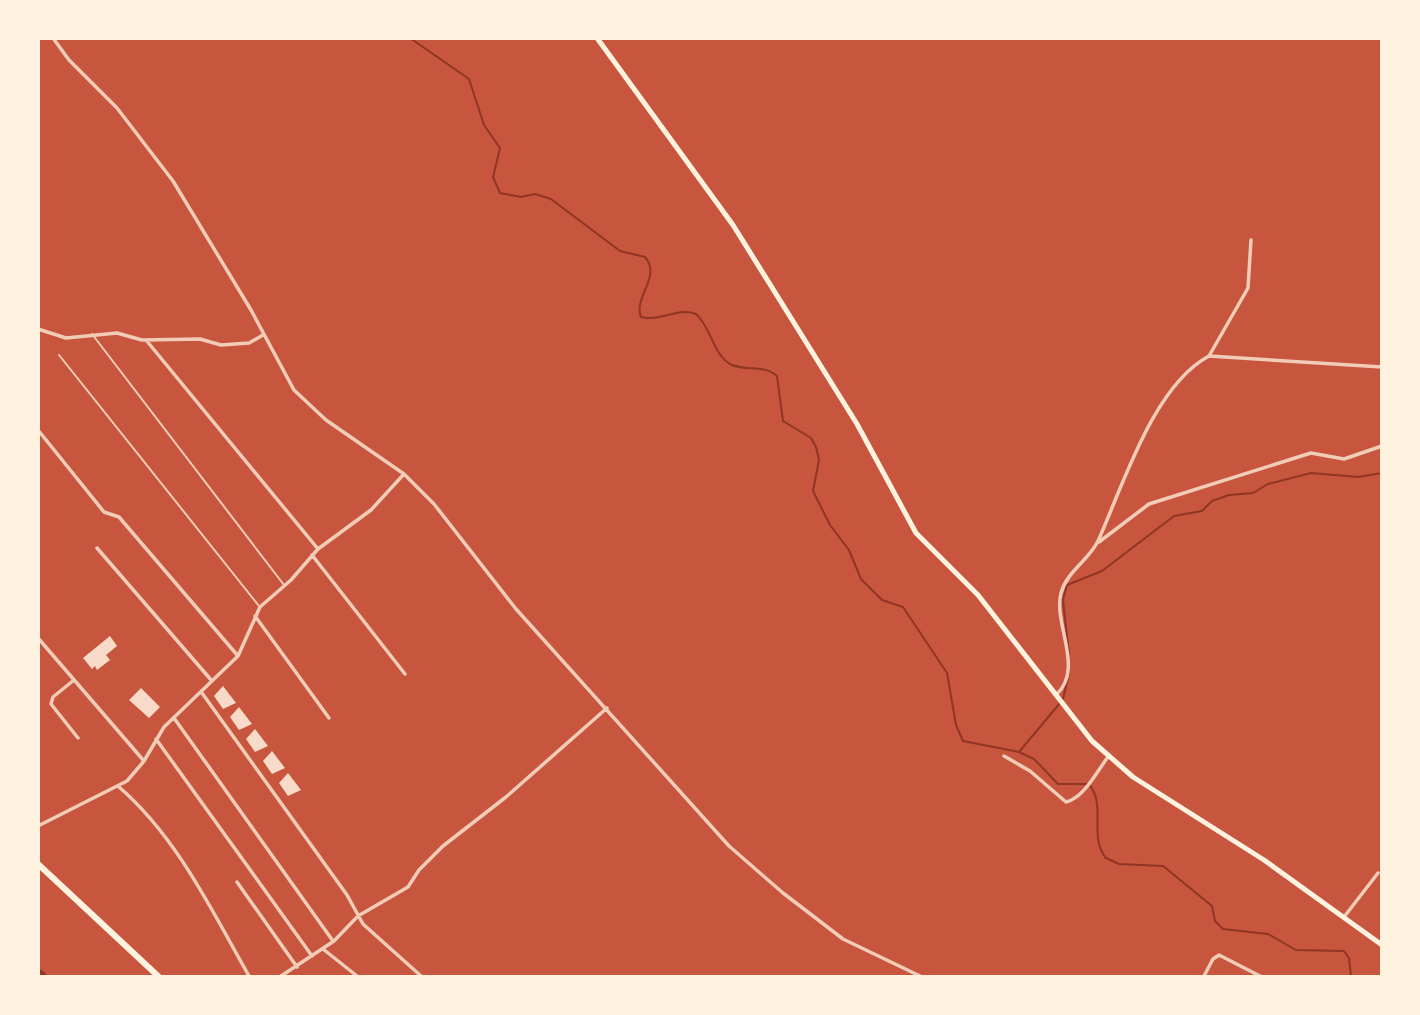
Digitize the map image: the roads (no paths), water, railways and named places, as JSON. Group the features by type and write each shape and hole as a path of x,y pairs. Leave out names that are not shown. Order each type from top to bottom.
{"main road":[{"path":"597,38 733,225 880,465 916,533 978,595 1108,757 1254,853 1381,946"},
{"path":"38,864 158,976"}],"street":[{"path":"52,38 69,60 117,108 173,181 294,390 326,420 404,474 434,504 516,609 608,708 729,846 783,893 843,939 920,976"},
{"path":"1097,543 1152,423 1177,384 1209,356 1248,288 1251,240"},
{"path":"38,329 66,338 122,333 146,340 200,339 232,345 249,343 263,335"},
{"path":"146,340 285,513 318,549"},
{"path":"1209,356 1381,367"},
{"path":"38,430 104,512 119,517 238,656"},
{"path":"1057,696 1066,683 1067,667 1060,594 1072,573 1097,543 1149,505 1311,453 1344,459 1381,446"},
{"path":"38,826 119,787 144,761 156,739 174,718 238,656 260,607 284,586 318,549 371,510 404,474"},
{"path":"97,548 212,681"},
{"path":"312,555 405,674"},
{"path":"256,616 329,718"},
{"path":"39,639 144,761"},
{"path":"74,680 53,697 51,704 78,738"},
{"path":"202,692 347,895 358,916 421,976"},
{"path":"281,976 334,941 358,916 408,887 419,870 443,846 506,797 608,708"},
{"path":"174,718 334,941"},
{"path":"156,739 312,956"},
{"path":"1003,757 1030,771 1063,801 1072,801 1108,757"},
{"path":"119,787 157,825 222,926 249,976"},
{"path":"1344,917 1378,873"},
{"path":"237,882 297,967"},
{"path":"323,949 357,976"},
{"path":"1203,976 1213,959 1220,955 1259,976"},
{"path":"290,972 293,976"}],"lane":[{"path":"92,334 284,586"},
{"path":"59,355 260,607"}],"waterway":[{"path":"410,38 469,79 484,125 500,148 493,177 500,193 521,197 535,194 551,199 620,251 645,257 650,272 641,302 641,317 655,318 682,312 696,314 724,360 742,368 766,370 777,376 783,421 811,438 816,447 819,460 813,491 830,525 849,550 861,579 882,600 903,607 947,673 956,725 963,741 1019,752 1034,759 1058,784 1089,784 1097,802 1098,840 1106,858 1119,864 1163,866 1212,906 1215,921 1223,929 1268,934 1296,950 1344,951 1349,958 1351,976"},
{"path":"1069,654 1063,600 1067,585 1102,571 1174,516 1202,511 1212,501 1229,495 1253,493 1268,484 1311,473 1358,477 1382,473"},
{"path":"1063,699 1069,674"},
{"path":"1019,752 1060,703"}]}
